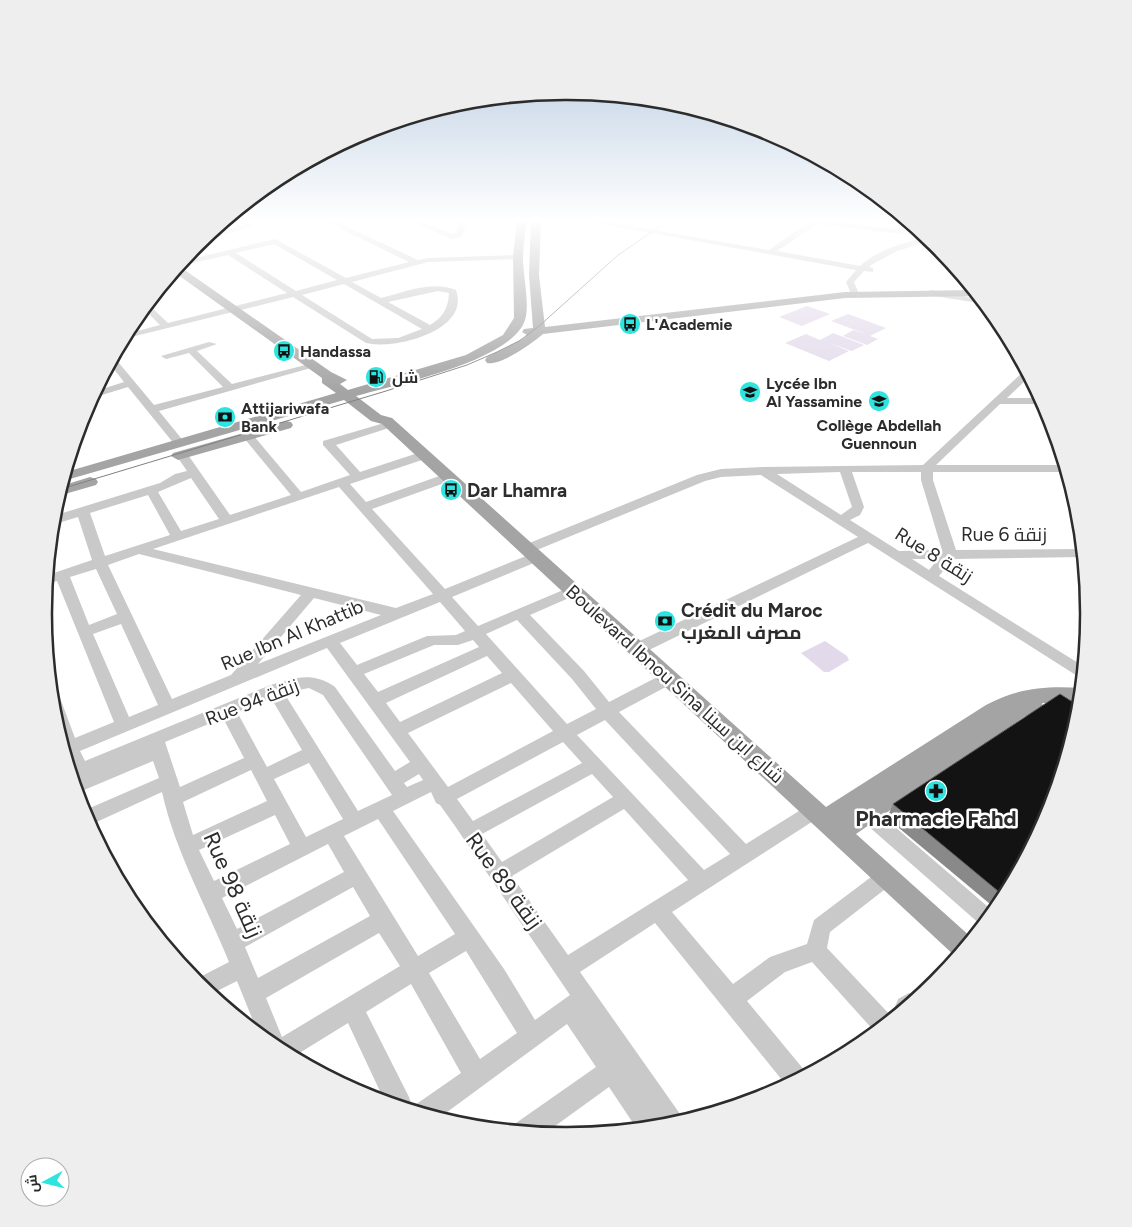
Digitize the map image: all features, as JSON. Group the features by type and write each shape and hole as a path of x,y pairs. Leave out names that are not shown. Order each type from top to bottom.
{"main road":[{"name":"Boulevard Ibnou Sina شارع ابن سينا","path":"190,278 326,377 334,376 376,418 389,422 959,943"},
{"path":"516,328 517,278"},
{"path":"68,489 326,400 357,397 464,372 505,354 535,337 538,328 534,278"},
{"path":"72,475 180,449 248,436 467,358 494,346 516,328 538,328 858,291 962,287"},
{"path":"858,291 967,293"},
{"path":"326,377 326,400"},
{"path":"825,821 993,710 1014,699 1028,696 1072,704"},
{"path":"825,821 866,813 1017,711 1035,706 1072,704"}],"street":[{"path":"269,278 374,344 390,344 429,329 442,321 449,310 453,292 449,289 426,290 380,301"},
{"path":"341,278 429,329"},
{"path":"135,334 351,278"},
{"path":"858,291 861,278"},
{"path":"931,293 972,300"},
{"path":"413,320 449,310"},
{"path":"151,311 166,326"},
{"path":"166,356 212,344"},
{"path":"191,350 230,388"},
{"path":"116,365 153,409 227,521"},
{"path":"153,409 313,366"},
{"path":"931,577 950,553 927,480 927,467 1022,377"},
{"path":"102,392 131,383"},
{"path":"997,401 1033,401"},
{"path":"358,477 327,444 389,422"},
{"path":"248,436 299,497"},
{"path":"941,453 960,467"},
{"path":"124,726 84,632 55,577 424,455"},
{"path":"840,520 855,512 858,507 845,468"},
{"name":"Rue Ibn Al Khattib","path":"70,748 396,613 442,596 531,553 701,478 721,473 845,468 1058,469"},
{"name":"Rue 8 زنقة","path":"763,471 1076,669"},
{"path":"61,517 151,490 194,473"},
{"path":"363,508 449,477"},
{"path":"342,483 512,675 703,882"},
{"path":"151,490 178,537"},
{"path":"82,510 100,563 168,708"},
{"path":"637,649 868,538"},
{"path":"138,550 396,613"},
{"name":"Rue 6 زنقة","path":"897,555 1076,553"},
{"path":"354,672 432,640 454,641 573,591"},
{"path":"236,680 310,593"},
{"path":"520,614 578,674 607,710 745,856"},
{"path":"84,632 124,617"},
{"name":"Rue 89 زنقة","path":"330,641 397,731 420,766 500,872 565,969 577,1004 661,1118"},
{"path":"374,701 489,649"},
{"path":"397,731 512,675"},
{"path":"209,894 404,798 438,790 565,733 668,678"},
{"name":"Rue 94 زنقة","path":"80,779 158,745 227,710 274,690 303,681 321,684 330,691 404,798"},
{"path":"274,690 355,822"},
{"path":"227,710 302,847"},
{"name":"Rue 98 زنقة","path":"158,745 188,846 232,943 269,1032"},
{"path":"94,815 170,790 258,769 313,753"},
{"path":"469,832 594,764"},
{"path":"392,781 420,766"},
{"path":"500,872 626,799"},
{"path":"188,846 278,804"},
{"path":"381,809 469,937 532,1037"},
{"path":"866,813 981,915"},
{"path":"565,969 745,856 825,821"},
{"path":"332,833 382,920 415,970 476,1076"},
{"path":"232,943 357,876"},
{"path":"816,951 821,927 886,877"},
{"path":"658,911 793,1074"},
{"path":"253,993 382,920"},
{"path":"284,1042 352,1007 469,937"},
{"path":"731,999 778,964 816,951"},
{"path":"816,951 880,1020"},
{"path":"210,984 241,968"},
{"path":"431,1109 577,1004"},
{"path":"352,1007 396,1098"},
{"path":"533,1126 620,1065"}],"shaded area":[{"path":"807,306 830,314 802,326 779,317"},
{"path":"848,314 886,328 870,336 878,339 867,345 843,336 853,330 866,334 831,321"},
{"path":"833,333 864,345 852,351 829,343 849,351 829,361 785,343 806,334 820,340"},
{"path":"825,641 847,656 849,660 829,672 824,672 801,653"}],"building":[{"path":"1060,694 1072,702 1062,746 1040,810 1027,841 998,891 893,804"}],"tram line":[{"path":"69,487 467,365 519,341 538,327 592,278"}],"place":[{"name":"L'Academie","path":"630,324"},
{"name":"Handassa","path":"284,351"},
{"name":"شل","path":"376,377"},
{"name":"Lycée Ibn Al Yassamine","path":"750,392"},
{"name":"Collège Abdellah Guennoun","path":"879,401"},
{"name":"Attijariwafa Bank","path":"225,417"},
{"name":"Dar Lhamra","path":"451,490"},
{"name":"Crédit du Maroc مصرف المغرب","path":"665,621"},
{"name":"Pharmacie Fahd","path":"936,791"}]}
